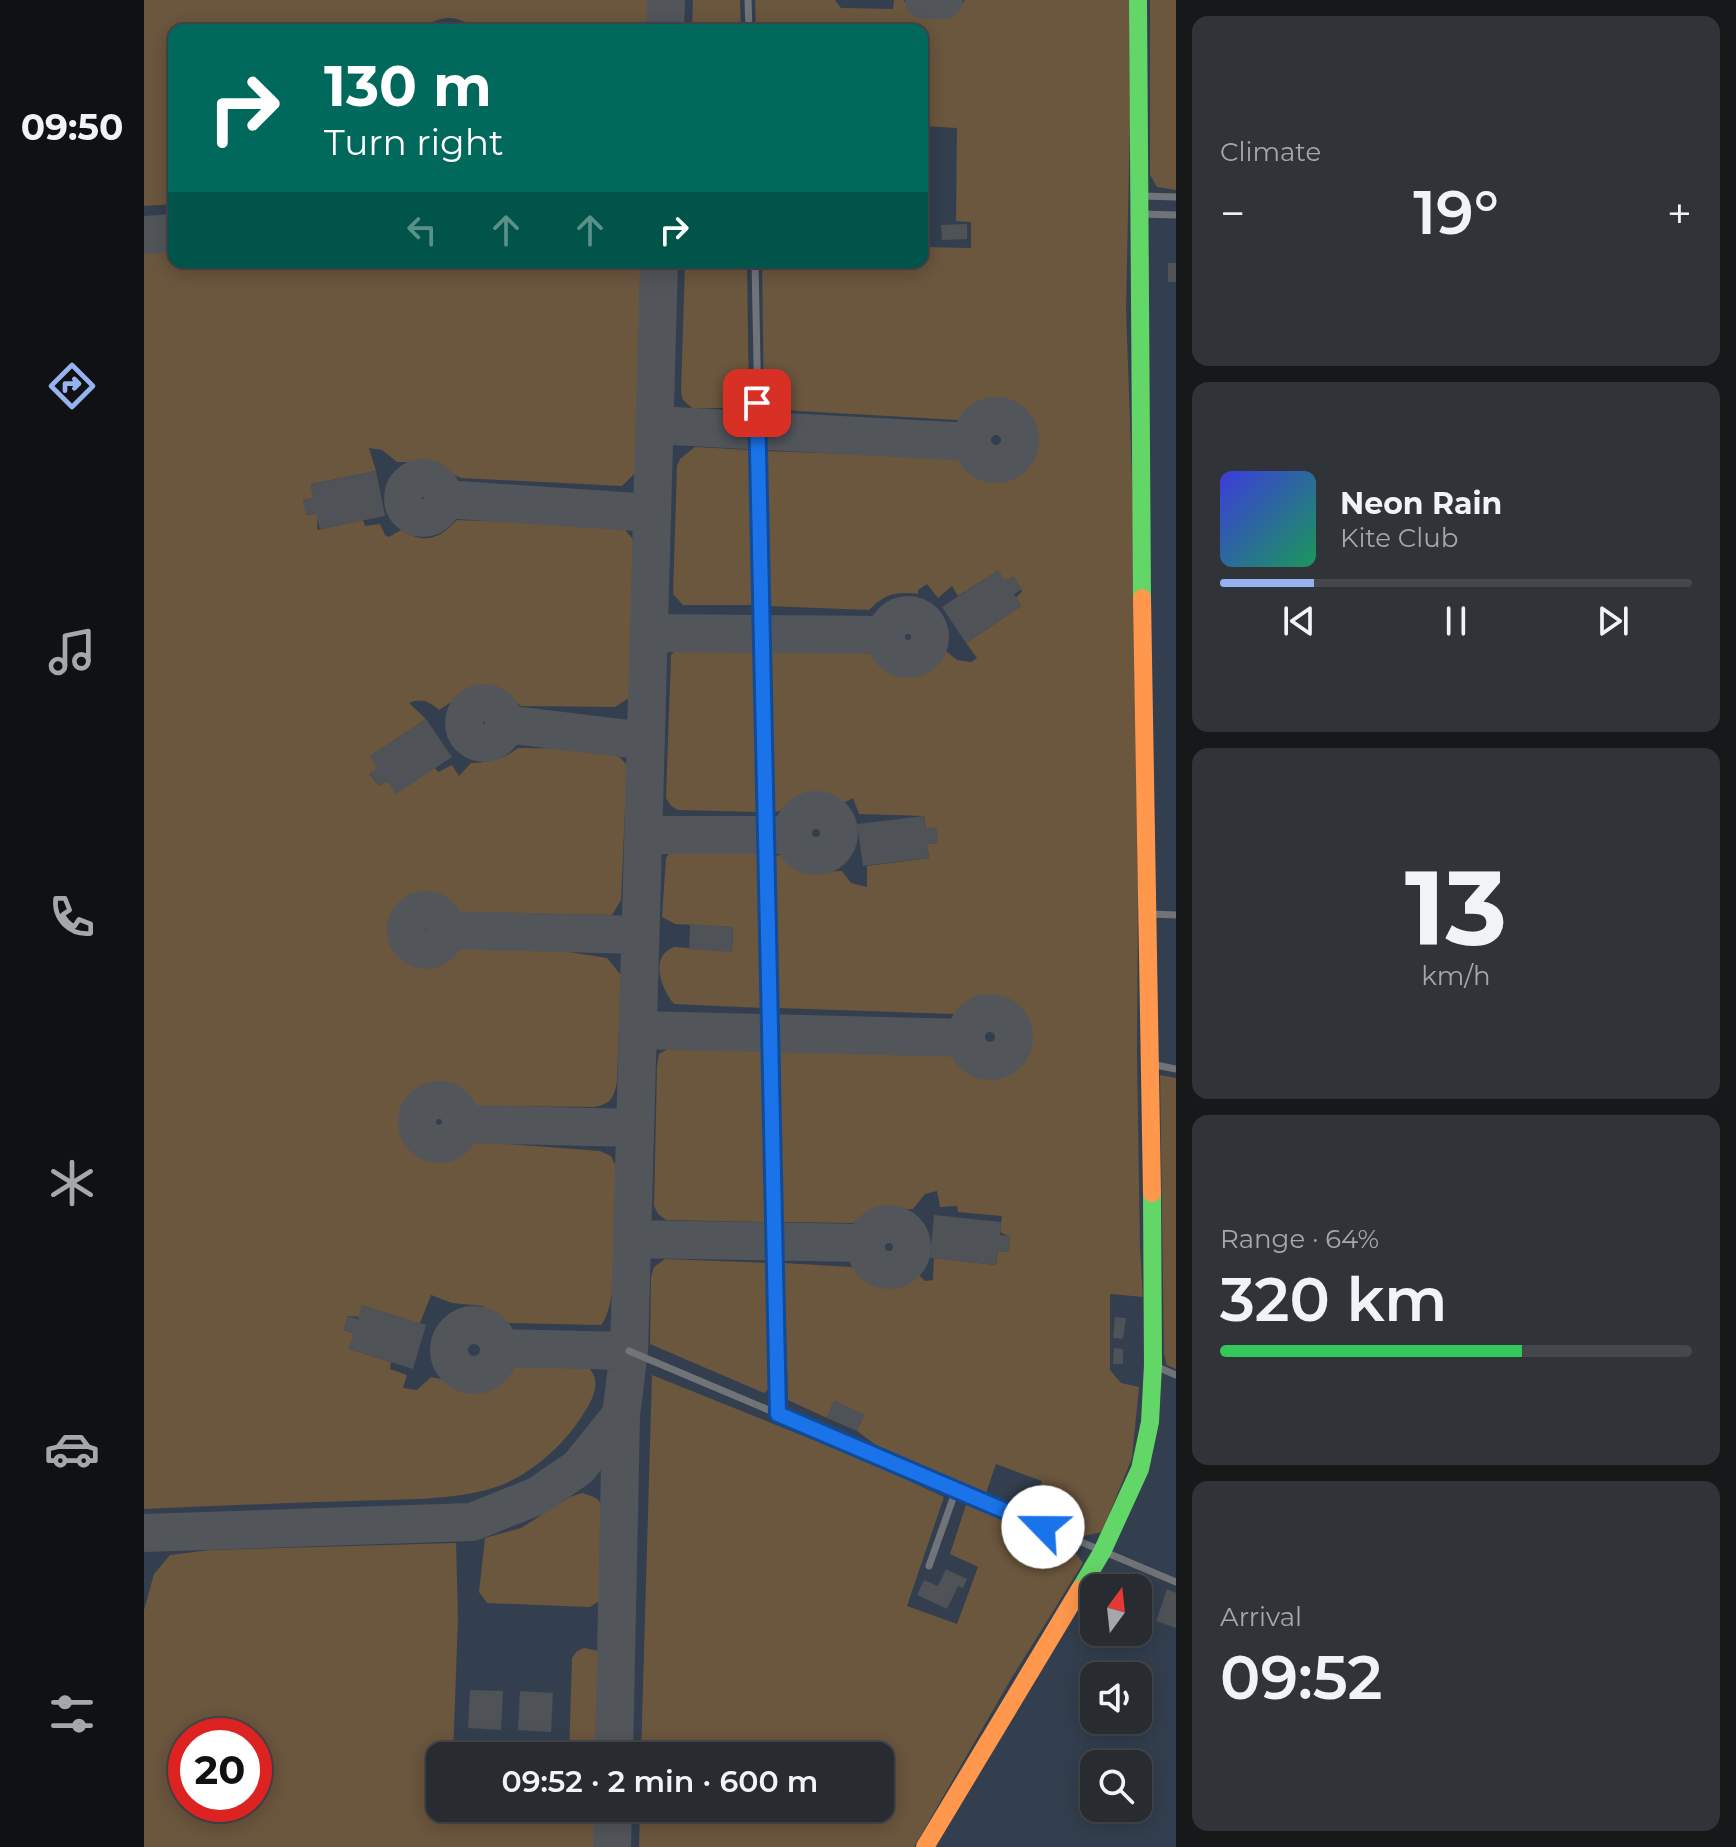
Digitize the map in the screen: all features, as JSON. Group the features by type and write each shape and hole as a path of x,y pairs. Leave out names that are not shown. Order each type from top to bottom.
{"street":[{"path":"925,1847 1102,1552 1140,1469 1150,1422 1153,1365 1152,1201 1139,412 1138,0"}],"lane":[{"path":"748,0 749,24"},
{"path":"1139,205 1176,197"},
{"path":"1139,205 1176,215"},
{"path":"755,268 778,1414"},
{"path":"1148,914 1176,915"},
{"path":"1148,1063 1176,1069"},
{"path":"629,1351 1176,1582"},
{"path":"1153,1365 1176,1375"},
{"path":"929,1566 956,1490"}],"shaded area":[{"path":"144,0 1176,0 1176,1847 144,1847"},
{"path":"144,0 652,0 651,24 467,24 448,18 430,24 168,24 168,204 144,206"},
{"path":"693,0 740,0 741,24 692,24"},
{"path":"755,0 835,0 841,8 893,9 894,0 903,0 917,10 943,14 959,7 965,0 1129,0 1126,309 1133,504 1137,1053 1143,1297 1110,1294 1110,1370 1121,1383 1139,1387 1132,1458 1102,1532 1084,1536 1030,1510 1042,1481 996,1464 986,1493 876,1445 857,1431 864,1415 834,1401 827,1418 788,1400 784,1263 852,1267 871,1283 885,1286 905,1283 918,1274 925,1281 933,1280 934,1258 996,1265 998,1251 1008,1252 1010,1237 1000,1232 1002,1216 958,1212 957,1206 940,1207 937,1191 925,1194 913,1209 886,1209 869,1213 854,1223 782,1222 780,1050 959,1055 976,1066 994,1068 1011,1061 1021,1043 1026,1042 1025,1029 1019,1028 1010,1008 995,1002 976,1007 959,1019 954,1014 778,1008 775,856 786,854 791,866 817,872 842,871 851,883 867,887 867,866 929,858 927,844 937,843 936,828 926,829 924,816 859,814 853,798 841,804 825,796 807,794 772,813 769,650 868,652 890,669 903,670 926,664 946,651 957,660 971,662 977,658 966,643 1021,606 1016,598 1022,591 1013,577 1005,581 997,571 958,596 952,586 938,598 927,584 918,590 918,594 891,595 869,610 768,606 765,451 965,458 982,470 996,472 1009,467 1026,446 1031,446 1030,431 1024,430 1020,417 1011,408 999,404 982,407 965,425 959,424 958,420 764,409 762,268 928,268 928,247 971,248 971,222 956,221 957,128 928,126 928,24 756,24"},
{"path":"1150,0 1176,0 1176,190 1157,187 1150,175"},
{"path":"168,251 168,268 644,268 635,473 622,486 461,478 427,462 397,462 382,450 369,448 376,471 311,484 313,498 303,500 307,515 318,513 317,530 363,520 365,526 380,524 389,537 401,530 417,537 431,538 444,532 457,520 622,526 635,542 629,698 615,707 521,706 505,692 482,687 465,693 439,710 425,701 413,701 409,703 426,719 371,756 378,768 370,774 379,786 435,768 438,772 452,765 459,776 471,763 496,760 518,748 612,749 627,765 621,900 612,915 456,912 435,896 422,894 409,900 395,922 391,923 391,937 396,938 398,951 420,962 441,958 454,947 569,952 607,958 621,975 617,1081 608,1102 594,1107 469,1106 449,1091 436,1089 422,1093 412,1103 407,1115 403,1115 402,1130 407,1131 419,1150 434,1157 450,1154 469,1141 600,1151 611,1156 616,1167 616,1250 611,1296 601,1325 504,1323 483,1306 452,1303 431,1295 420,1323 348,1316 344,1330 354,1334 349,1349 391,1362 390,1369 407,1375 403,1388 417,1390 431,1377 468,1382 484,1377 501,1365 590,1369 595,1379 593,1396 565,1438 529,1470 486,1490 419,1499 144,1509 144,253"},
{"path":"685,268 747,268 749,408 692,408 683,400"},
{"path":"695,447 752,450 754,605 683,605 673,594 677,466 680,459"},
{"path":"683,645 755,648 759,812 678,810 666,798 671,655"},
{"path":"671,851 760,852 763,1008 674,1004 665,990 660,965 666,951 674,947 732,951 733,927 675,924 662,917 666,858"},
{"path":"675,1045 764,1049 768,1222 666,1220 658,1214 654,1206 657,1067 659,1054"},
{"path":"1160,1075 1176,1078 1176,1369 1167,1365 1164,1354"},
{"path":"665,1259 768,1263 771,1387 764,1393 650,1344 651,1277 654,1267"},
{"path":"652,1375 868,1462 944,1497 907,1606 957,1624 978,1567 950,1554 966,1505 1072,1548 1083,1563 1011,1679 914,1847 639,1847 640,1822 894,1822 894,1742 641,1742"},
{"path":"582,1493 599,1501 605,1515 603,1594 599,1601 590,1607 487,1603 479,1592 485,1538 521,1528 570,1497"},
{"path":"456,1543 458,1618 454,1742 426,1742 426,1822 597,1822 598,1847 144,1847 144,1610 154,1574 170,1555 210,1550"},
{"path":"584,1648 599,1651 602,1662 599,1742 569,1742 572,1658"}],"building":[{"path":"967,224 967,239 942,240 941,225"},
{"path":"1168,263 1176,263 1176,282 1168,282"},
{"path":"376,471 385,516 320,529 316,513 306,515 303,500 313,498 311,484"},
{"path":"998,570 1005,581 1014,576 1022,589 1014,594 1021,606 966,643 942,607"},
{"path":"426,719 452,757 396,794 387,781 379,786 370,773 378,768 370,756"},
{"path":"924,816 926,829 936,827 938,843 927,844 929,858 863,866 857,824"},
{"path":"690,924 733,927 732,952 689,949"},
{"path":"934,1215 1001,1222 1000,1235 1010,1236 1008,1252 998,1251 996,1265 930,1258"},
{"path":"362,1305 426,1325 413,1369 349,1349 354,1334 344,1330 348,1316 358,1319"},
{"path":"1115,1317 1126,1318 1123,1339 1113,1338"},
{"path":"1114,1348 1123,1349 1123,1364 1113,1364"},
{"path":"834,1401 864,1415 857,1431 827,1418"},
{"path":"946,1569 967,1579 963,1588 958,1586 947,1609 917,1595 924,1580 938,1586"},
{"path":"1167,1589 1176,1593 1176,1628 1156,1621"},
{"path":"470,1690 503,1691 501,1730 468,1728"},
{"path":"520,1691 553,1693 551,1732 518,1730"}],"taxiway":[{"path":"665,24 666,0"},
{"path":"924,0 944,0"},
{"path":"144,235 168,233"},
{"path":"614,1742 621,1415 629,1351 659,268"},
{"path":"996,416 1013,423 1020,440 1013,457 996,464 979,457 972,440 979,423 996,416"},
{"path":"655,425 971,442"},
{"path":"423,478 437,484 443,498 437,512 423,518 409,512 403,498 409,484 423,478"},
{"path":"443,499 652,513"},
{"path":"908,615 924,621 930,637 924,653 908,659 892,653 886,637 892,621 908,615"},
{"path":"649,633 886,635"},
{"path":"484,703 498,709 504,723 498,737 484,743 470,737 464,723 470,709 484,703"},
{"path":"504,724 646,741"},
{"path":"816,810 832,817 839,833 832,849 816,856 800,849 793,833 800,817 816,810"},
{"path":"643,835 793,835"},
{"path":"426,910 440,916 446,930 440,944 426,950 412,944 406,930 412,916 426,910"},
{"path":"445,930 640,935"},
{"path":"990,1013 1007,1020 1014,1037 1007,1054 990,1061 973,1054 966,1037 973,1020 990,1013"},
{"path":"638,1030 966,1038"},
{"path":"439,1100 455,1106 461,1122 455,1138 439,1144 423,1138 417,1122 423,1106 439,1100"},
{"path":"461,1124 635,1128"},
{"path":"889,1224 906,1230 912,1247 906,1264 889,1270 872,1264 866,1247 872,1230 889,1224"},
{"path":"632,1239 866,1243"},
{"path":"474,1325 491,1333 499,1350 491,1367 474,1375 457,1367 449,1350 457,1333 474,1325"},
{"path":"499,1348 629,1351"},
{"path":"144,1533 472,1522 537,1496 578,1468 621,1415"},
{"path":"612,1847 613,1822"}],"traffic: fast":[{"path":"1138,0 1142,598"},
{"path":"1089,1574 1140,1469 1150,1422 1153,1365 1152,1193"}],"traffic: slow":[{"path":"1142,598 1152,1193"},
{"path":"925,1847 1080,1589"}],"route":[{"path":"757,403 778,1414 1043,1527"}]}
